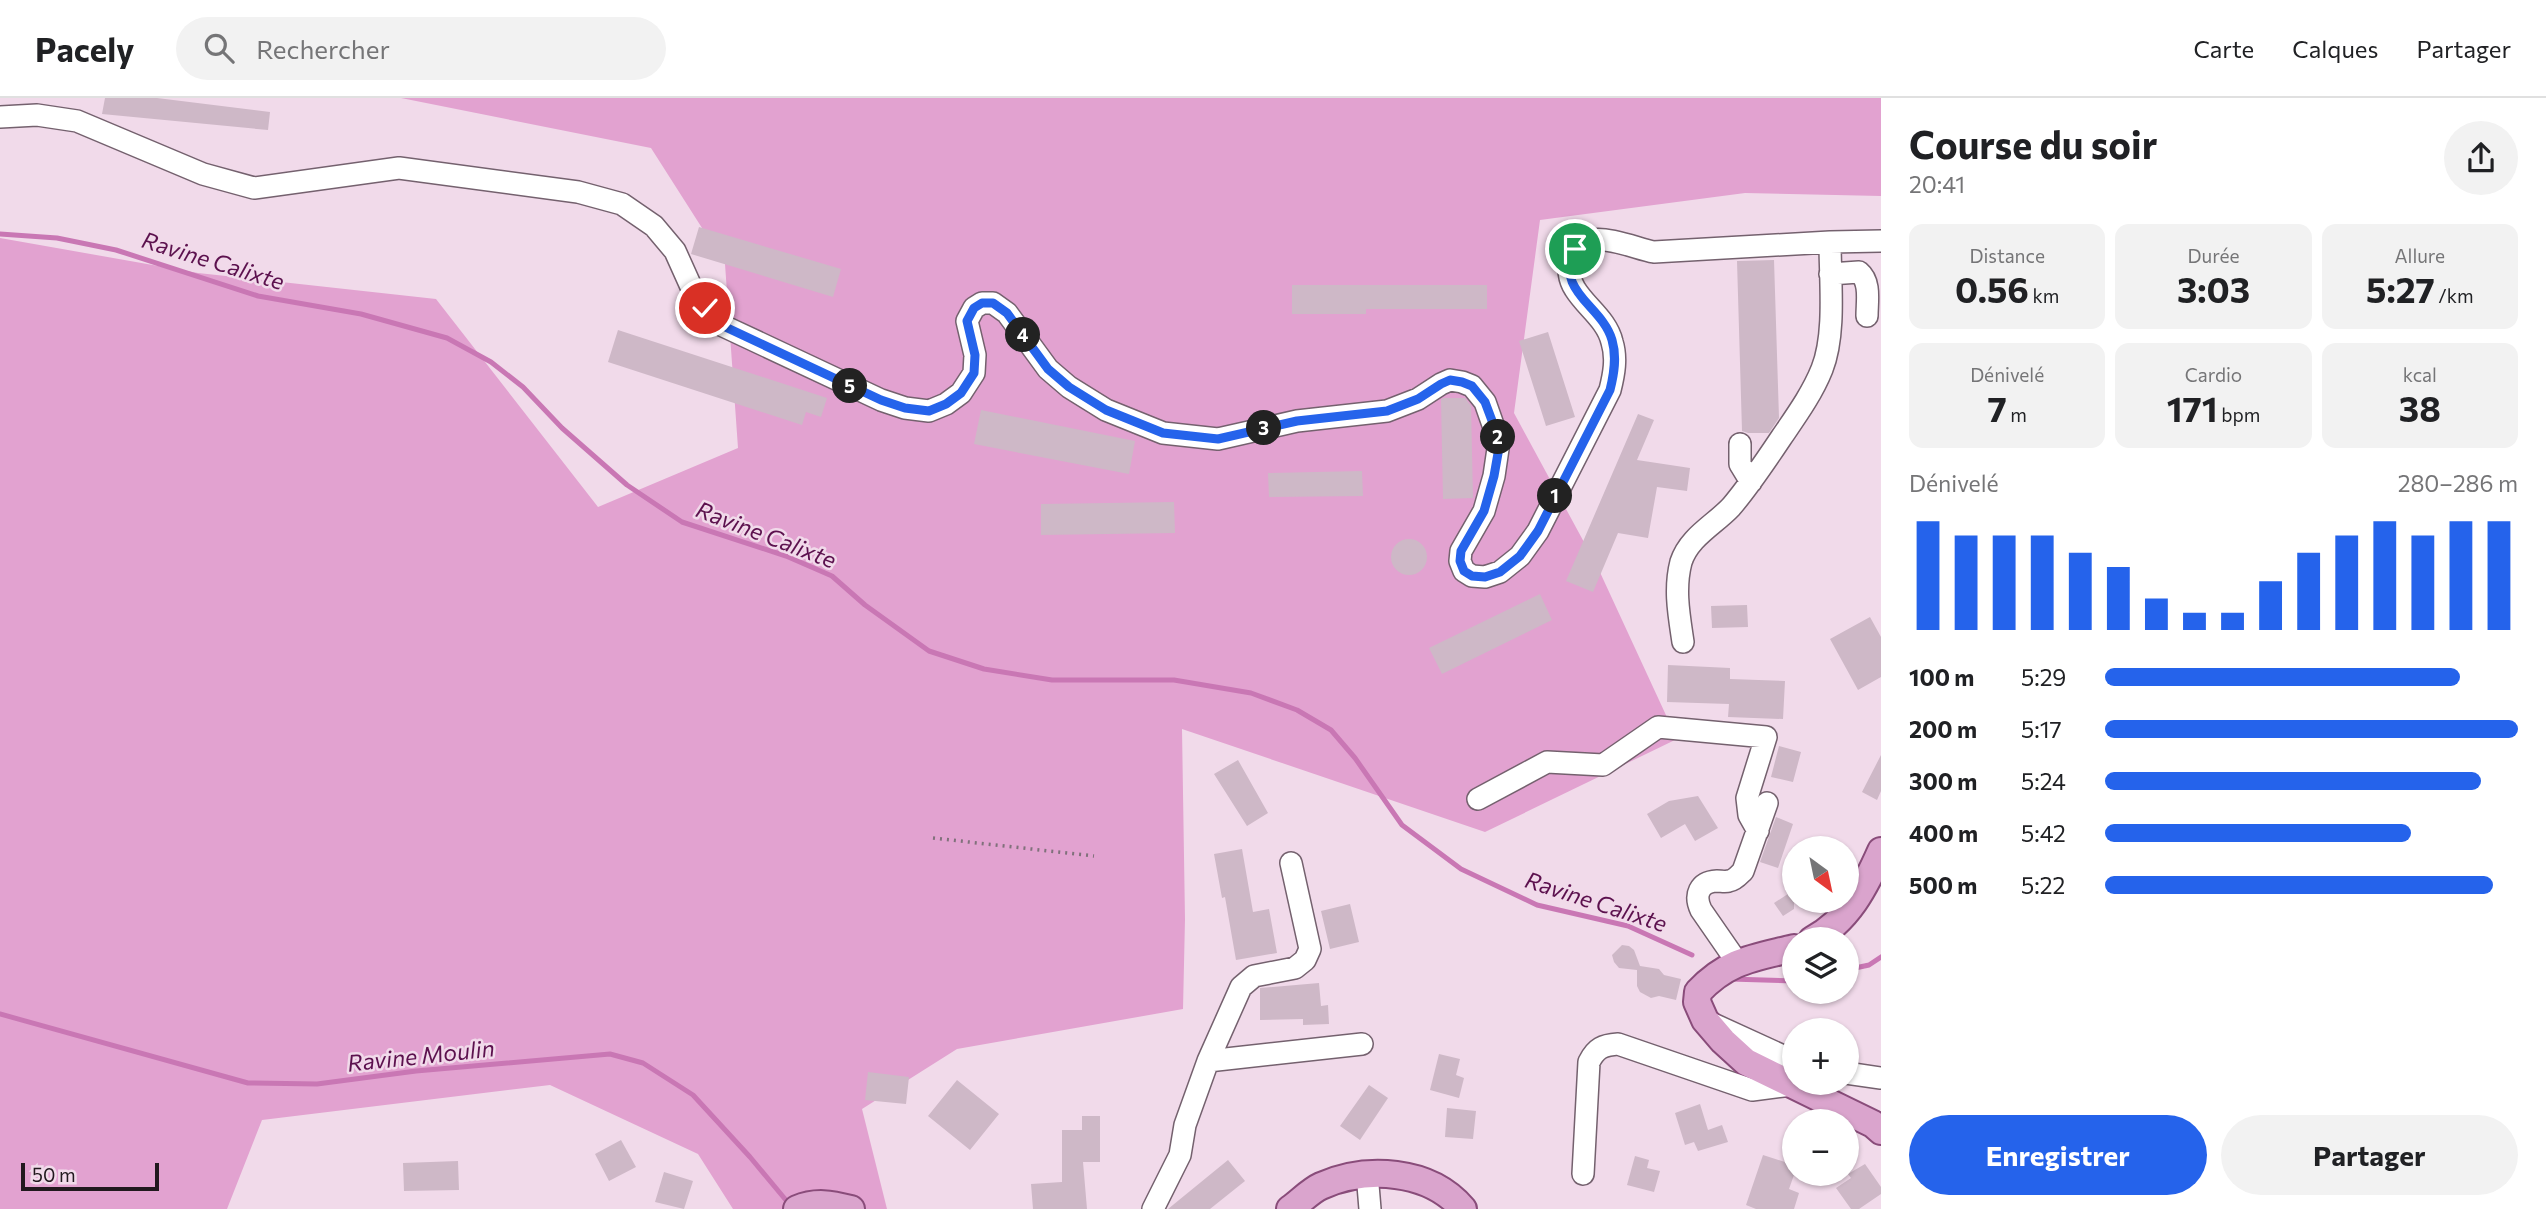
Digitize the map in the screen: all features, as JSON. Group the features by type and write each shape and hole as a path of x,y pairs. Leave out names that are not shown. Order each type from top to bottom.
{"main road":[{"path":"1831,927 1846,914 1864,889 1881,851"},
{"path":"1782,951 1737,962 1711,978 1698,992 1697,1002 1705,1020 1746,1062 1782,1070"},
{"path":"1828,1095 1881,1131"},
{"path":"1290,1209 1318,1187 1367,1173 1387,1173 1419,1181 1455,1199 1463,1209"},
{"path":"804,1207 825,1203 851,1209"}],"street":[{"path":"0,117 37,115 78,121 203,174 254,188 399,168 578,192 622,204 654,226 675,251 693,291 719,324 881,400 905,408 929,411 946,404 961,393 974,373 975,355 967,321 974,308 982,303 993,303 1007,313 1048,369 1069,387 1106,410 1163,433 1218,439 1297,421 1387,411 1418,399 1450,380 1462,382 1472,386 1485,402 1500,442 1484,511 1461,551 1460,561 1464,571 1472,576 1485,577 1500,572 1520,556 1538,531 1610,390 1614,372 1612,340 1606,327 1574,288 1569,274 1570,260 1575,249 1585,241 1602,239 1654,252 1881,241"},
{"path":"1683,642 1676,597 1682,562 1695,539 1729,509 1751,482 1811,394 1823,366 1829,341 1830,242"},
{"path":"1830,274 1859,272 1864,276 1867,316"},
{"path":"1740,444 1740,464 1751,482"},
{"path":"1478,799 1547,762 1603,765 1658,727 1766,737 1747,798 1749,815 1758,831"},
{"path":"1737,962 1696,900 1698,891 1706,884 1729,881 1743,871 1767,803"},
{"path":"1153,1209 1180,1155 1185,1125 1208,1061 1241,987 1254,976 1295,968 1305,960 1310,949 1291,863"},
{"path":"1208,1061 1362,1044"},
{"path":"1583,1174 1589,1062 1595,1050 1618,1044 1752,1090 1782,1078"},
{"path":"1859,1075 1881,1078"},
{"path":"1367,1173 1370,1209"}],"path":[{"path":"933,838 1094,856"}],"shaded area":[{"path":"401,98 1881,98 1881,196 1745,193 1540,220 1514,413 1598,568 1677,739 1485,832 1182,729 1185,919 1183,1009 957,1049 862,1109 887,1209 733,1209 698,1154 550,1085 262,1120 227,1209 0,1209 0,238 198,273 436,299 598,507 738,448 725,264 651,148"}],"building":[{"path":"105,98 157,98 270,112 268,130 102,114"},
{"path":"699,227 841,269 833,297 691,254"},
{"path":"1774,260 1779,418 1769,433 1748,433 1742,431 1737,261"},
{"path":"1292,285 1487,285 1487,309 1366,309 1366,314 1292,314"},
{"path":"618,330 827,398 821,417 806,412 802,425 608,362"},
{"path":"1548,332 1575,417 1546,426 1519,341"},
{"path":"1443,398 1465,398 1471,406 1473,498 1443,499"},
{"path":"981,410 1135,441 1129,474 974,444"},
{"path":"1638,414 1654,420 1637,460 1690,468 1687,491 1657,487 1648,538 1618,533 1593,592 1566,581"},
{"path":"1362,471 1363,496 1269,497 1268,473"},
{"path":"1174,502 1175,533 1041,535 1041,504"},
{"path":"1409,539 1422,544 1427,557 1422,570 1409,575 1396,570 1391,557 1396,544"},
{"path":"1540,594 1552,620 1442,674 1429,648"},
{"path":"1747,605 1748,627 1712,628 1711,606"},
{"path":"1870,617 1881,637 1881,677 1858,690 1830,639"},
{"path":"1668,665 1730,668 1730,679 1785,681 1783,719 1728,717 1729,704 1667,702"},
{"path":"1779,746 1801,752 1793,782 1771,777"},
{"path":"1881,755 1881,791 1877,800 1862,792"},
{"path":"1238,760 1268,813 1247,826 1214,774"},
{"path":"1698,796 1718,828 1695,841 1685,824 1661,838 1647,814 1669,801"},
{"path":"1776,817 1793,824 1789,836 1782,836 1782,856 1778,868 1760,862"},
{"path":"1242,849 1253,912 1269,909 1277,953 1236,960 1214,854"},
{"path":"1782,898 1782,914 1786,914 1783,916 1774,903"},
{"path":"1350,904 1359,942 1330,949 1321,911"},
{"path":"1622,945 1634,950 1640,966 1659,969 1664,975 1681,979 1676,1000 1659,996 1651,998 1640,992 1637,986 1637,970 1619,968 1614,962 1612,955"},
{"path":"1319,983 1321,1006 1328,1005 1329,1024 1303,1025 1303,1019 1260,1020 1260,988"},
{"path":"1439,1054 1460,1059 1456,1075 1464,1078 1459,1098 1430,1090"},
{"path":"868,1072 909,1077 906,1104 865,1100"},
{"path":"957,1080 999,1114 970,1150 928,1116"},
{"path":"1369,1085 1388,1098 1360,1140 1340,1126"},
{"path":"1700,1104 1708,1130 1722,1125 1728,1142 1698,1151 1694,1142 1685,1145 1675,1113"},
{"path":"1447,1108 1476,1111 1473,1139 1445,1137"},
{"path":"1082,1116 1100,1116 1100,1162 1083,1162 1087,1209 1033,1209 1031,1184 1062,1182 1062,1130 1082,1130"},
{"path":"621,1140 636,1167 609,1181 595,1154"},
{"path":"1763,1155 1782,1161 1782,1186 1790,1186 1789,1189 1799,1193 1794,1209 1756,1209 1746,1205"},
{"path":"1635,1156 1649,1160 1647,1168 1660,1171 1654,1192 1627,1185"},
{"path":"1228,1160 1245,1181 1210,1209 1168,1209"},
{"path":"458,1161 459,1190 404,1191 403,1163"},
{"path":"1865,1164 1881,1187 1881,1194 1859,1209 1851,1209 1836,1188 1859,1186 1859,1168"},
{"path":"664,1172 693,1181 684,1209 655,1202"}],"waterway":[{"name":"Ravine Calixte","path":"0,234 57,238 116,250 258,296 361,314 447,338 491,362 523,387 562,428 627,485 682,522 786,556 832,576 865,605 929,651 984,669 1052,680 1174,680 1251,693 1297,710 1331,730 1355,758 1402,825 1461,869 1537,905 1628,926 1692,955"},
{"name":"Ravine Calixte","path":"1859,967 1869,965 1881,957"},
{"name":"Ravine Calixte","path":"1730,979 1782,981"},
{"name":"Ravine Moulin","path":"0,1014 248,1083 317,1084 416,1071 610,1054 643,1063 693,1095 790,1205"}],"route":[{"path":"705,308 719,324 756,343 881,400 905,408 929,411 946,404 961,393 974,373 975,355 967,321 974,308 982,303 993,303 1007,313 1048,369 1069,387 1106,410 1163,433 1218,439 1297,421 1387,411 1418,399 1450,380 1462,382 1472,386 1485,402 1500,442 1484,511 1461,551 1460,561 1464,571 1472,576 1485,577 1500,572 1520,556 1538,531 1610,390 1615,355 1612,340 1606,327 1574,288 1569,274 1570,260 1575,249"}]}
